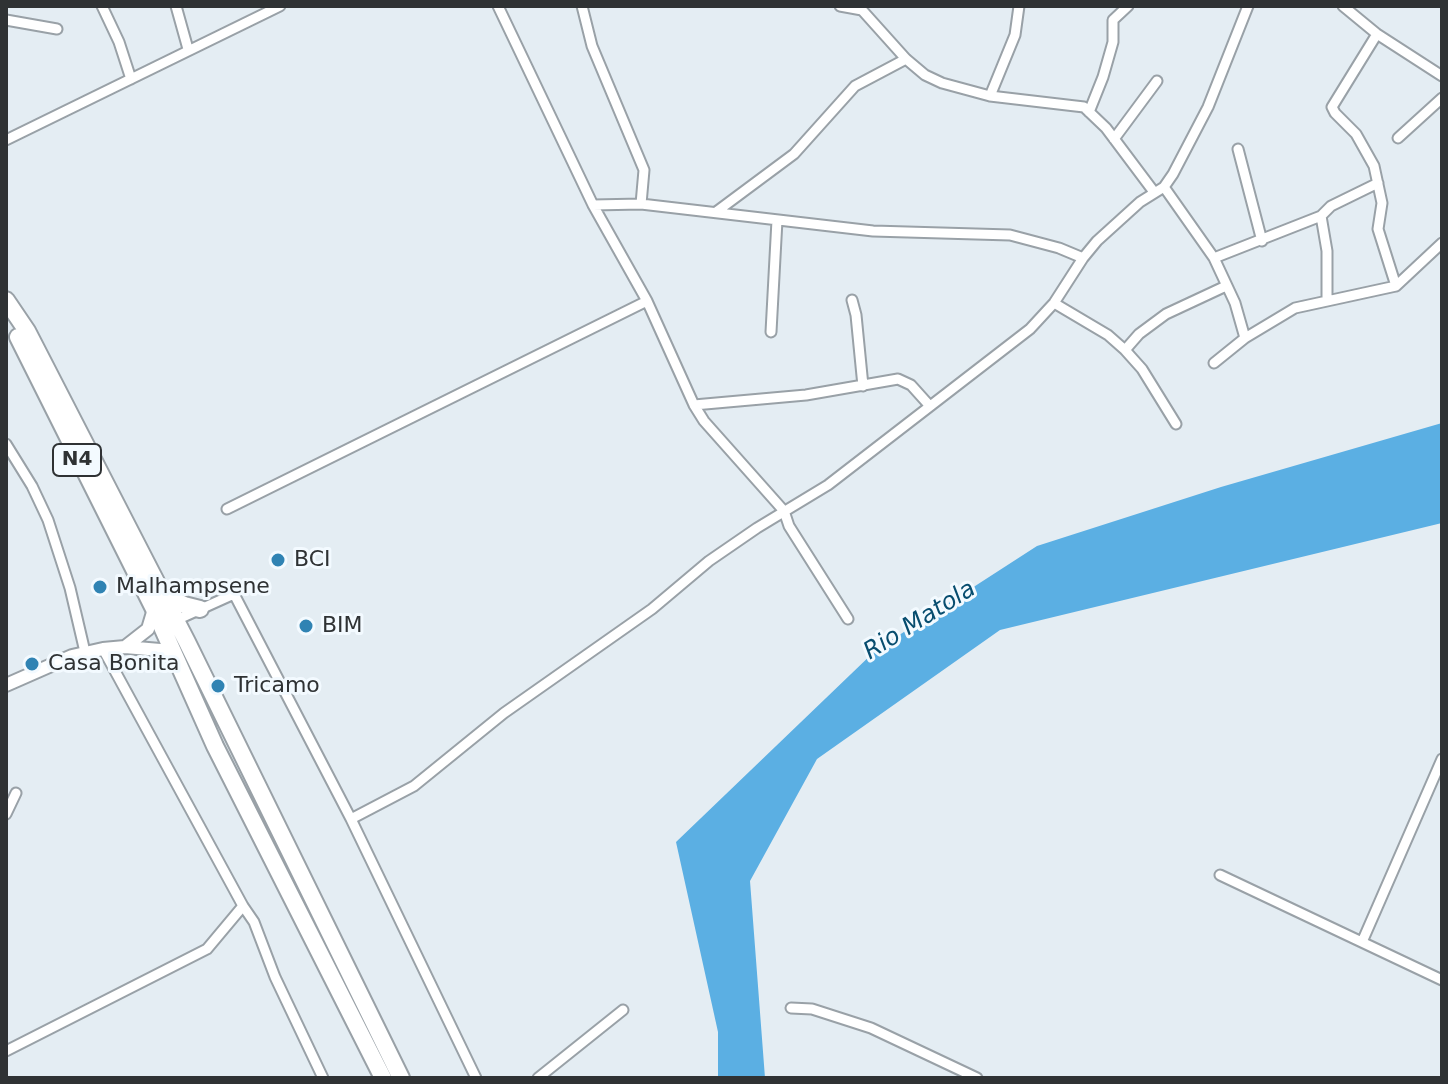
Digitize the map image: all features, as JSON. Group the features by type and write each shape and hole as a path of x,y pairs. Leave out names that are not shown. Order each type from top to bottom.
{"highway":[{"name":"N4","path":"6,300 27,331 169,624 175,659 215,746 383,1078"},
{"name":"N4","path":"6,308 66,437 158,601"},
{"path":"158,601 202,608 187,642"},
{"name":"N4","path":"169,624 187,642 401,1078"}],"street":[{"path":"102,6 119,42 131,79"},
{"path":"176,6 188,49"},
{"path":"6,140 280,6"},
{"path":"498,6 593,205 647,301 694,405 704,421 784,511 789,526 848,619"},
{"path":"582,6 592,46 644,170 641,204"},
{"path":"840,6 862,10 906,59 925,75 942,83 990,96 1084,107 1159,190 1214,258 1235,303 1245,338"},
{"path":"990,96 1015,35 1019,6"},
{"path":"1089,112 1113,42 1113,20 1128,6"},
{"path":"351,819 414,786 504,713 652,609 709,561 828,485 1030,329 1054,303 1097,241 1159,190 1185,156 1248,6"},
{"path":"1343,6 1377,34 1442,76"},
{"path":"6,20 57,29"},
{"path":"1377,34 1332,107 1356,134 1374,166 1382,203 1378,229 1396,286"},
{"path":"716,212 794,154 855,86 906,59"},
{"path":"1114,139 1157,81"},
{"path":"1398,138 1442,98"},
{"path":"1238,149 1262,241"},
{"path":"1214,258 1321,216 1331,206 1378,183"},
{"path":"593,205 641,204 873,231 1010,235 1083,258"},
{"path":"1321,216 1327,251 1327,300"},
{"path":"771,332 777,220"},
{"path":"1214,363 1245,338 1295,308 1396,286 1442,243"},
{"path":"1125,350 1139,334 1166,314 1226,286"},
{"path":"852,300 863,386"},
{"path":"227,509 647,301"},
{"path":"1054,303 1108,335 1125,350 1142,369 1176,424"},
{"path":"694,405 806,395 898,379 911,385 929,405"},
{"path":"6,444 32,486 48,520 70,588 85,652"},
{"path":"169,624 234,594 351,819 476,1078"},
{"path":"125,647 148,629 158,601"},
{"path":"103,649 254,922 275,977 323,1078"},
{"path":"6,685 85,652 103,649 160,650 175,659"},
{"path":"1362,942 1442,759"},
{"path":"6,814 16,793"},
{"path":"1220,875 1442,980"},
{"path":"6,1051 207,949 243,906"},
{"path":"791,1008 812,1009 871,1028 977,1078"},
{"path":"538,1078 623,1010"}],"water":[{"path":"1442,423 1442,523 1000,630 817,759 750,881 765,1078 718,1078 718,1032 676,842 876,650 1037,546 1221,487"}],"place":[{"name":"BCI","path":"278,560"},
{"name":"Malhampsene","path":"100,587"},
{"name":"BIM","path":"306,626"},
{"name":"Casa Bonita","path":"32,664"},
{"name":"Tricamo","path":"218,686"}],"water label":[{"name":"Rio Matola","path":"920,621"}]}
